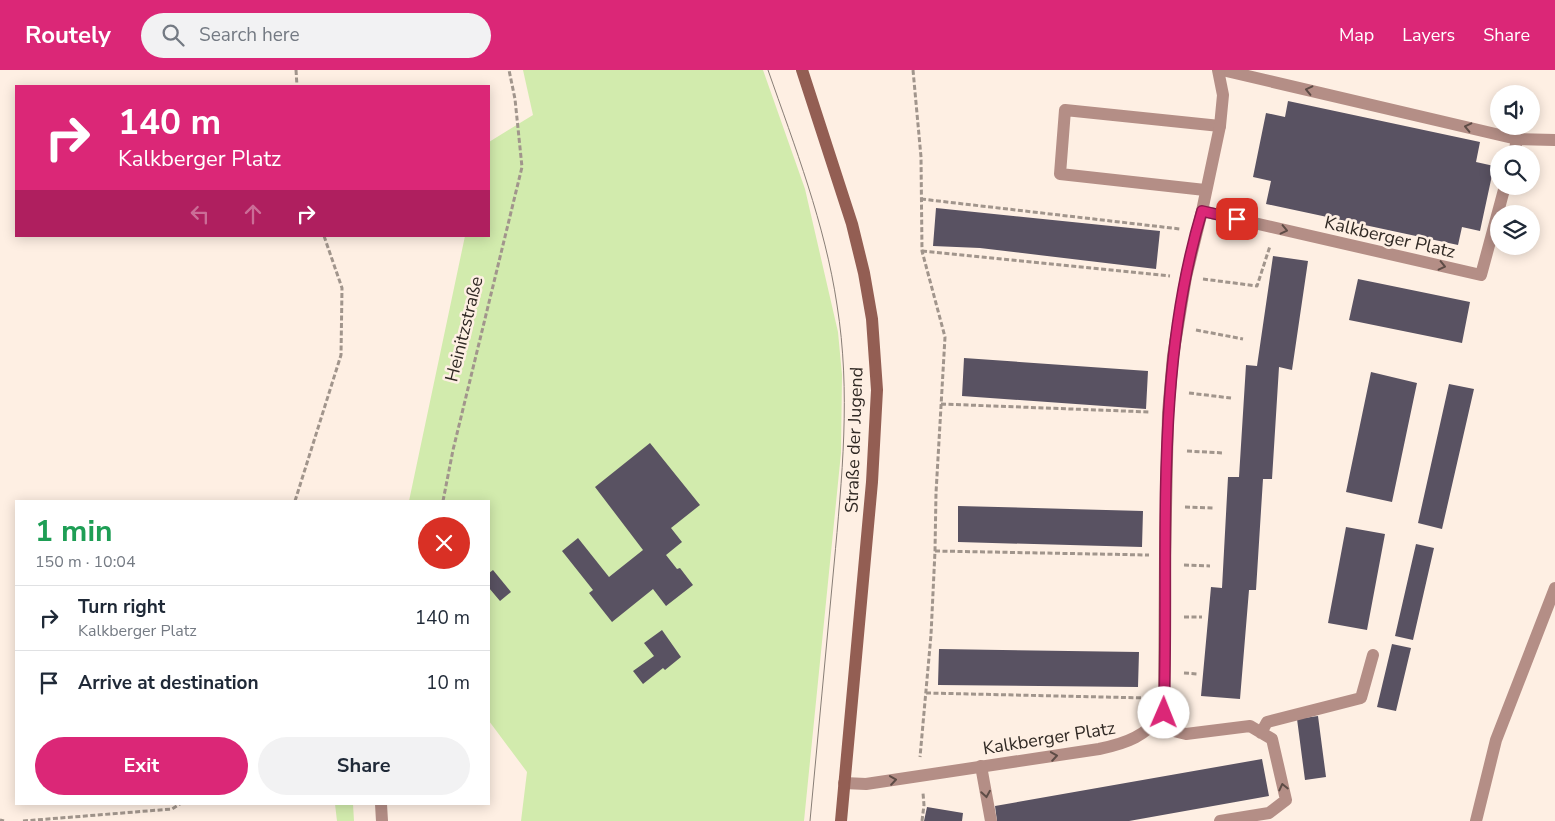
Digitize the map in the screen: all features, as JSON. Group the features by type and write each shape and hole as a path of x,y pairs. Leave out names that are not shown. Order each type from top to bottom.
{"street":[{"name":"Straße der Jugend","path":"802,70 852,224 864,273 872,319 876,381 872,482 841,821"},
{"name":"Kalkberger Platz","path":"844,783 866,784 1099,749 1126,743 1153,726 1164,713 1164,556 1168,413 1173,356 1186,277 1220,126 1223,95 1218,70"},
{"path":"1222,70 1517,139 1555,140"},
{"path":"1205,190 1060,174 1065,110 1220,126"},
{"path":"1516,145 1517,139"},
{"name":"Kalkberger Platz","path":"1202,211 1481,275 1503,195"},
{"path":"1476,821 1496,740 1555,588"},
{"path":"1261,733 1267,722 1361,698 1373,655"},
{"path":"1153,726 1186,734 1250,726 1272,739 1286,800 1270,813 1220,821"},
{"path":"981,766 991,821"},
{"path":"382,805 382,821"}],"path":[{"path":"296,70 297,85"},
{"name":"Heinitzstraße","path":"443,500 453,450 522,167 515,100 509,70"},
{"path":"913,70 920,157 922,251 945,338 936,493 935,552 926,693 920,750"},
{"path":"921,199 1196,231"},
{"path":"295,500 342,355 342,288 324,237"},
{"path":"1203,278 1257,286 1270,246"},
{"path":"922,251 1186,277"},
{"path":"1196,330 1243,339"},
{"path":"1189,393 1230,398"},
{"path":"941,404 1168,413"},
{"path":"1187,450 1224,454"},
{"path":"1185,507 1215,508"},
{"path":"935,552 1164,556"},
{"path":"1184,565 1210,566"},
{"path":"1184,617 1202,617"},
{"path":"1184,673 1198,674"},
{"path":"926,693 1165,698"},
{"path":"922,821 923,797"},
{"path":"23,821 172,809 178,805"},
{"path":"0,820 4,821"}],"green space":[{"path":"523,70 763,70 805,189 838,332 842,375 841,453 804,821 521,821 527,772 490,722 490,500 409,500 465,237 490,237 490,141 533,115"},
{"path":"335,805 353,805 354,821 337,821"}],"building":[{"path":"1288,101 1480,142 1476,162 1490,165 1490,185 1480,231 1462,227 1458,245 1266,204 1271,181 1253,177 1266,113 1285,117"},
{"path":"936,208 1160,231 1156,269 980,248 933,246"},
{"path":"1273,256 1308,261 1292,370 1279,367 1272,479 1263,479 1256,590 1249,590 1240,699 1201,696 1211,587 1222,588 1228,477 1239,477 1246,365 1257,366"},
{"path":"1358,279 1470,302 1462,343 1349,320"},
{"path":"964,358 1148,371 1146,409 962,396"},
{"path":"1371,372 1417,383 1392,502 1346,492"},
{"path":"1449,384 1474,389 1442,529 1418,523"},
{"path":"650,443 700,505 671,528 682,542 666,555 677,569 680,568 693,585 666,606 653,589 612,622 589,593 593,590 562,551 578,538 609,577 643,550 595,487"},
{"path":"958,506 1143,511 1142,547 958,542"},
{"path":"1346,527 1385,534 1367,630 1328,623"},
{"path":"1416,544 1434,548 1413,640 1395,636"},
{"path":"493,570 511,592 500,601 490,589 490,572"},
{"path":"662,630 681,657 643,684 633,671 654,656 644,643"},
{"path":"1392,644 1411,648 1396,711 1377,707"},
{"path":"939,649 1139,652 1138,687 938,685"},
{"path":"1318,716 1326,777 1305,780 1297,719"},
{"path":"1262,759 1269,796 1129,821 997,821 995,806"},
{"path":"927,807 963,813 962,821 924,821"}],"tram line":[{"path":"768,70 799,157 825,245 837,305 844,370 844,435 840,500 810,821"}],"route":[{"path":"1164,713 1165,499 1168,413 1173,356 1186,277 1202,211 1237,219"}]}
